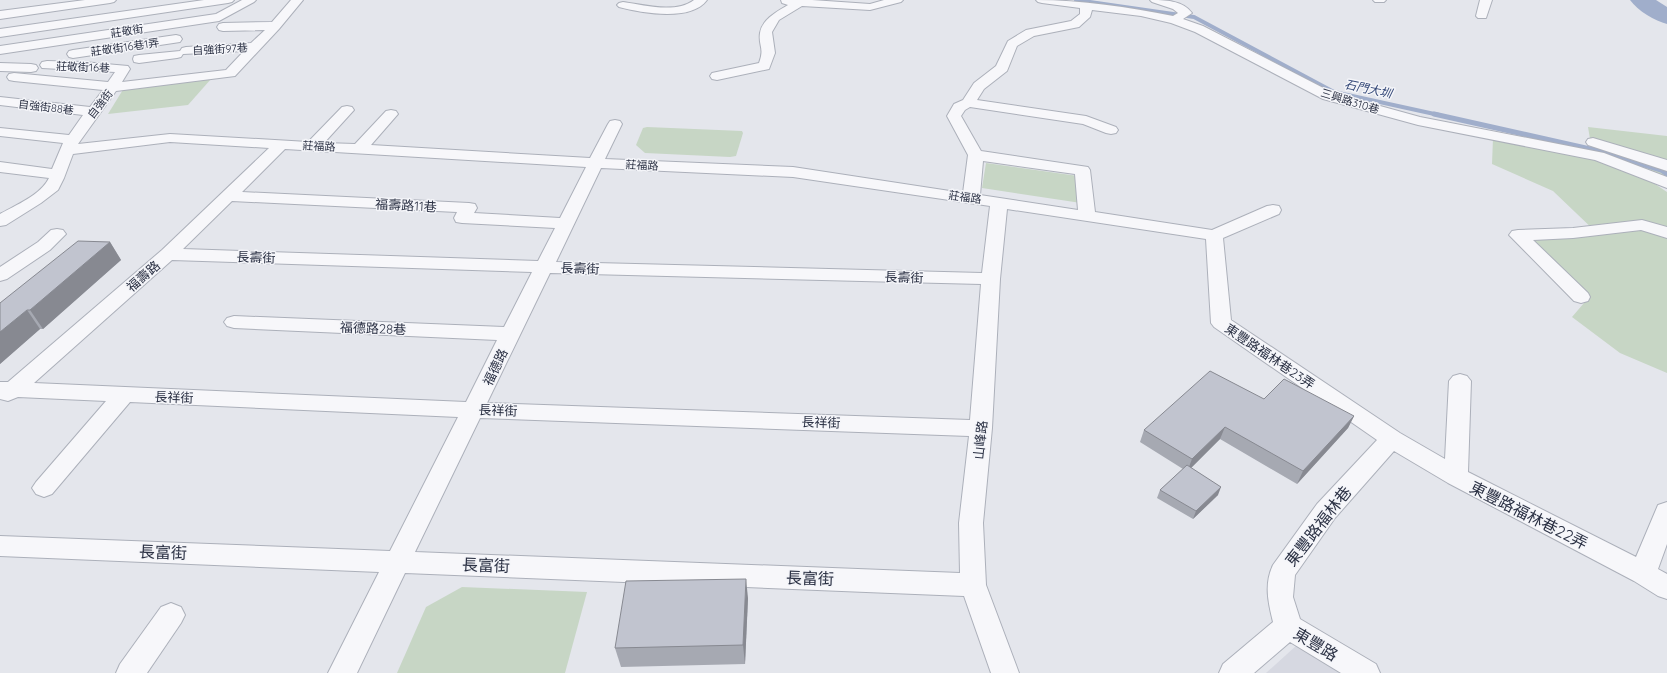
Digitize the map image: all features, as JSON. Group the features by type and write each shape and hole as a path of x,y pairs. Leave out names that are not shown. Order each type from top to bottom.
{"street":[{"path":"0,15 110,0"},
{"path":"0,33 123,15 171,4 228,0"},
{"name":"莊敬街","path":"0,50 219,17 250,0"},
{"path":"114,87 230,73 275,26 297,0"},
{"path":"623,5 666,11 696,5 701,0"},
{"path":"782,0 870,7 897,0"},
{"name":"三興路310巷","path":"1042,0 1089,3 1141,13 1180,16 1213,22 1338,87 1417,109 1602,143 1667,166"},
{"path":"1156,0 1177,7 1180,16"},
{"path":"1482,16 1486,0"},
{"path":"717,76 764,66 769,53 766,32 774,18 800,2"},
{"path":"971,198 976,155 954,116 960,107 968,103 979,86 1002,68 1012,44 1030,33 1075,24 1086,15 1089,3"},
{"path":"118,32 123,15"},
{"name":"三興路310巷","path":"1180,16 1199,29 1328,96 1418,121 1599,156 1667,183"},
{"path":"223,27 275,26"},
{"name":"莊敬街16巷1弄","path":"73,54 176,39"},
{"name":"莊敬街16巷","path":"43,67 73,54 74,47 64,41"},
{"name":"自強街97巷","path":"83,66 182,52 254,47"},
{"name":"莊敬街16巷","path":"43,67 83,66 123,69 114,87"},
{"path":"0,67 43,67"},
{"path":"0,83 43,67"},
{"name":"自強街","path":"14,78 114,87"},
{"name":"自強街","path":"54,181 71,145 92,112 114,87"},
{"name":"自強街88巷","path":"0,101 92,112"},
{"path":"968,103 1086,120 1111,130"},
{"path":"312,146 347,110"},
{"path":"360,148 391,114"},
{"name":"福德路","path":"342,673 512,334 614,124"},
{"name":"莊福路","path":"0,132 71,145 170,138 595,163 793,172 1214,235"},
{"name":"福壽路","path":"5,393 168,254 281,144"},
{"path":"976,155 1082,170 1087,215"},
{"path":"0,167 54,181"},
{"path":"0,220 29,204 54,181"},
{"name":"福壽路11巷","path":"229,196 469,208 462,218 565,223"},
{"name":"山峰路","path":"999,202 991,279 981,428 971,523 973,584 1005,673"},
{"path":"1214,235 1273,210"},
{"path":"1581,297 1518,235 1573,232 1642,225 1667,233"},
{"path":"0,275 44,246 57,234"},
{"name":"東豐路福林巷23弄","path":"1214,235 1222,323 1392,439"},
{"name":"長壽街","path":"168,254 544,267 991,279"},
{"name":"福德路28巷","path":"234,322 512,334"},
{"path":"1456,477 1460,381"},
{"name":"長祥街","path":"5,393 125,394 474,410 981,428"},
{"path":"44,488 125,394"},
{"name":"東豐路福林巷22弄","path":"1392,439 1456,477 1643,572 1667,588"},
{"name":"東豐路福林巷","path":"1288,626 1280,597 1282,573 1326,511 1392,439"},
{"path":"1643,572 1667,512"},
{"name":"長富街","path":"0,546 973,584"},
{"path":"130,673 171,615"},
{"name":"東豐路","path":"1233,673 1288,626 1366,673"}],"shaded area":[{"path":"1297,645 1339,673 1266,673"}],"green space":[{"path":"211,79 188,105 108,114 124,88"},
{"path":"1588,127 1667,136 1667,183 1655,184 1667,192 1667,373 1620,353 1572,317 1590,296 1530,239 1598,234 1553,191 1492,164 1493,138 1593,157"},
{"path":"643,128 742,131 743,133 736,156 645,153 636,145"},
{"path":"986,163 1078,176 1081,203 982,188"},
{"path":"462,587 587,592 565,673 397,673 426,607"}],"building":[{"path":"78,241 110,242 30,310 27,310 0,332 0,303"},
{"path":"1210,371 1264,399 1284,379 1354,416 1303,471 1225,427 1192,459 1144,430"},
{"path":"1187,465 1221,487 1196,511 1160,490"},
{"path":"746,579 743,645 615,648 626,581"}],"waterway":[{"name":"石門大圳","path":"1076,0 1194,17 1334,92 1439,115"},
{"path":"1641,0 1667,17"},
{"name":"石門大圳","path":"1434,114 1599,151 1661,170 1667,174"}]}
